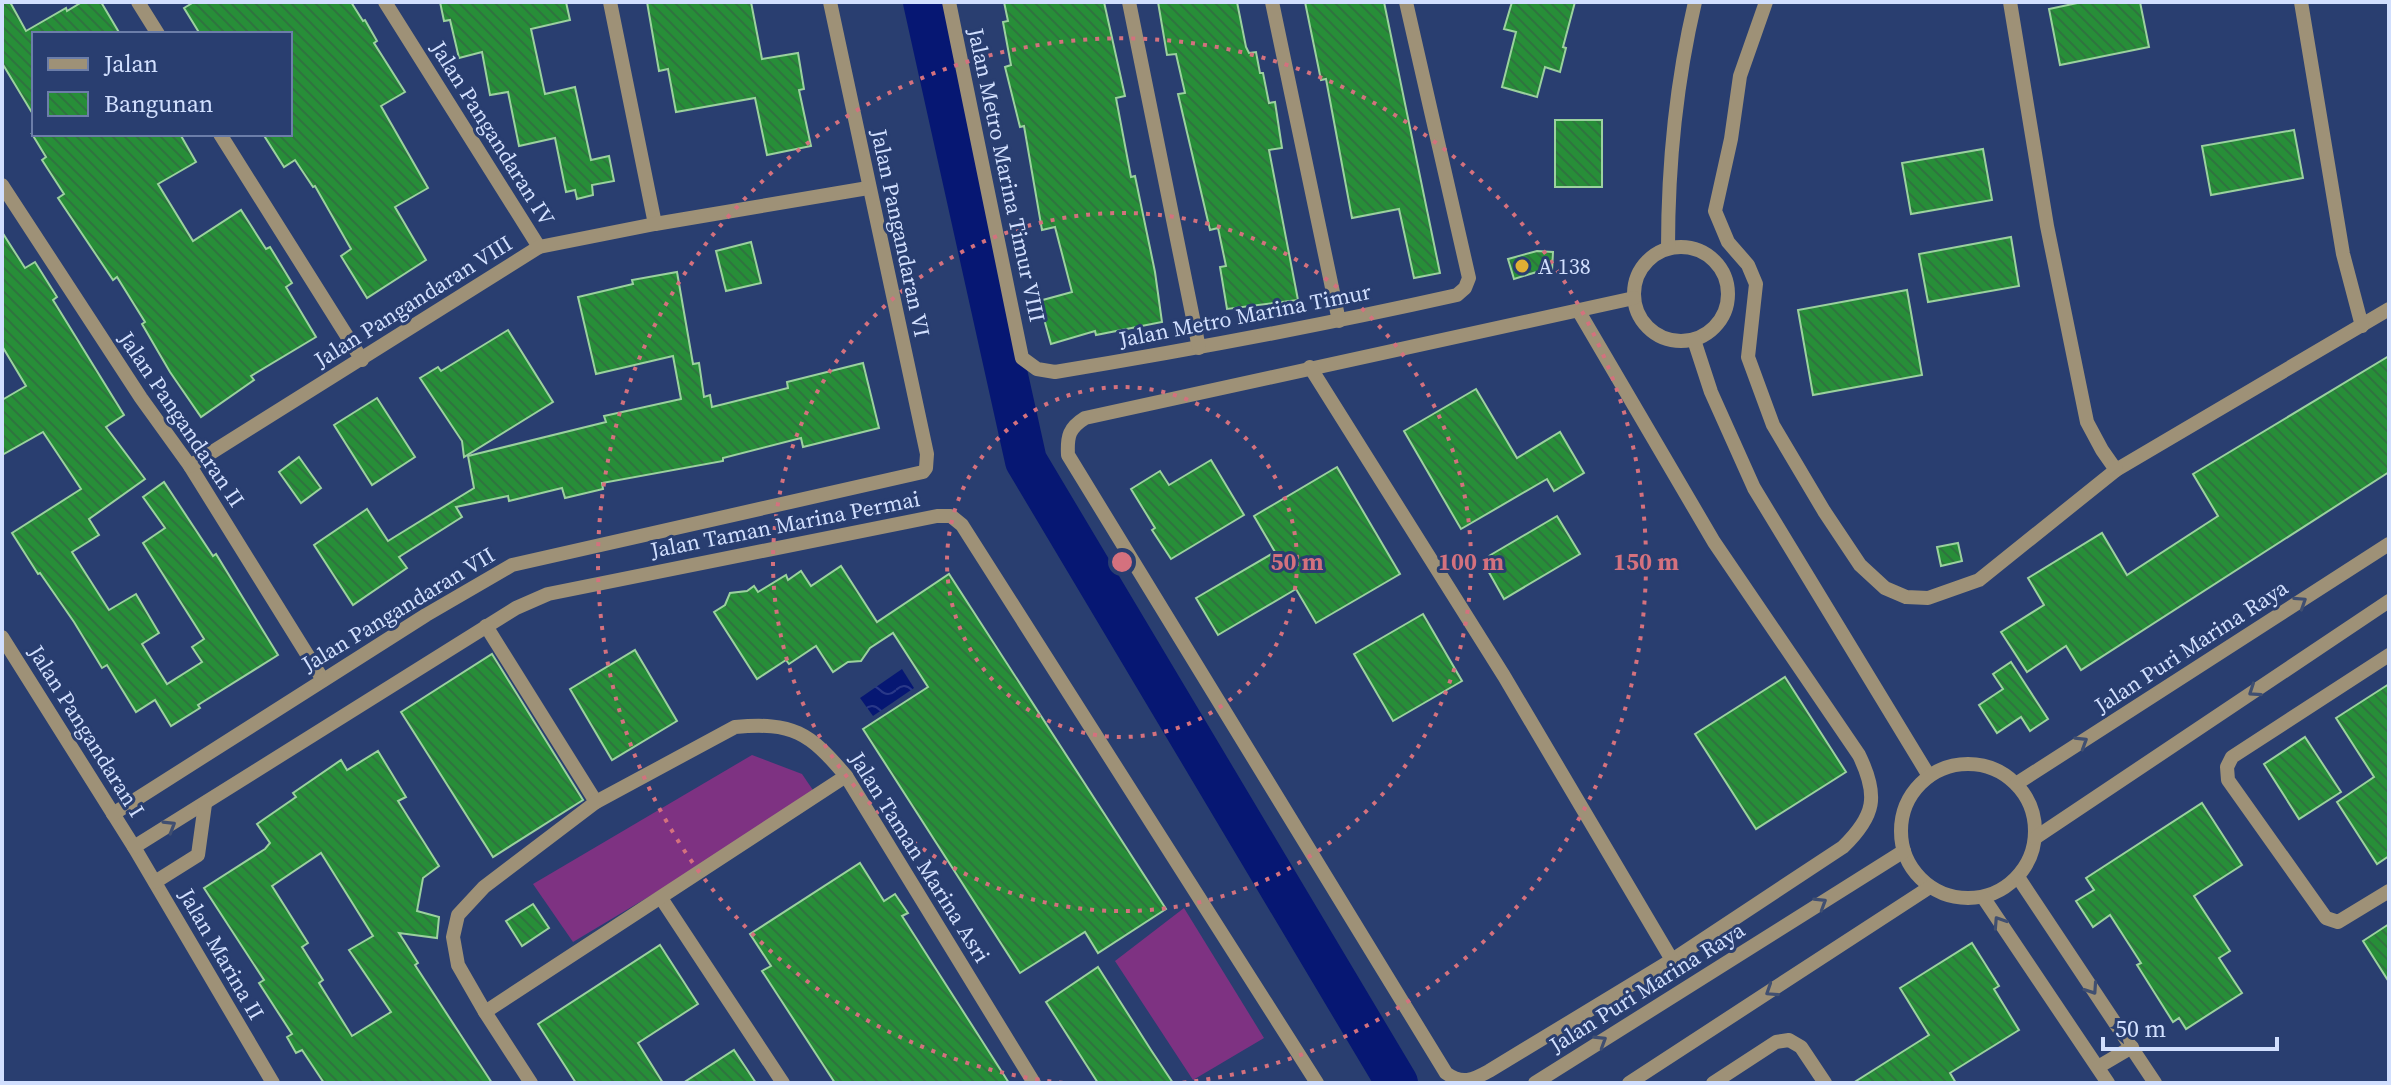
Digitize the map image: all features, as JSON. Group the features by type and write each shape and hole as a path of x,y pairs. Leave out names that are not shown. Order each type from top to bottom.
{"street":[{"path":"138,2 157,32"},
{"name":"Jalan Pangandaran IV","path":"385,2 539,247"},
{"path":"610,2 655,224"},
{"name":"Jalan Pangandaran VI","path":"830,2 927,454 923,472"},
{"name":"Jalan Metro Marina Timur VIII","path":"949,2 1022,358"},
{"path":"1129,2 1199,348"},
{"path":"1272,2 1339,321"},
{"name":"Jalan Metro Marina Timur","path":"1022,358 1037,369 1055,372 1339,321 1457,295 1465,288 1469,278 1406,2"},
{"path":"1668,248 1669,168 1695,2"},
{"path":"1766,2 1740,76 1731,139 1715,211 1728,242 1748,265 1756,284 1748,357 1773,425 1860,565 1885,588 1906,597 1928,598 1979,580 2116,470 2389,309"},
{"path":"2010,2 2047,226 2087,422 2116,470"},
{"path":"2301,2 2343,254 2362,326"},
{"path":"221,136 362,360"},
{"name":"Jalan Pangandaran II","path":"2,185 141,398 190,466 323,680"},
{"name":"Jalan Pangandaran VIII","path":"190,466 539,247 868,188"},
{"path":"1689,247 1709,256 1723,271 1728,292 1725,313 1712,330 1694,340 1680,341 1654,333 1644,324 1634,298 1637,276 1650,259 1668,248 1689,247"},
{"path":"1578,310 1714,542 1859,755 1869,776 1872,800 1862,828 1843,847 1672,960 1473,1081 1463,1082 1450,1076 1068,455 1067,439 1072,426 1085,418 1310,367 1634,298"},
{"path":"1694,340 1711,392 1754,488 1929,776"},
{"path":"1310,367 1504,676 1672,960"},
{"name":"Jalan Pangandaran VII","path":"113,814 323,680 512,565 923,472"},
{"name":"Jalan Taman Marina Permai","path":"134,847 486,626 548,594 937,516 951,516 971,538 1317,1083"},
{"name":"Jalan Puri Marina Raya","path":"2016,784 2389,544"},
{"path":"2035,838 2389,601"},
{"path":"486,626 596,802"},
{"name":"Jalan Pangandaran I","path":"2,637 134,847"},
{"path":"2389,655 2232,757 2227,767 2228,780 2326,918 2338,922 2389,891"},
{"name":"Jalan Taman Marina Asri","path":"485,1012 458,965 453,937 458,915 484,887 596,802 735,727 760,725 794,729 822,747 846,776 1034,1083"},
{"path":"1974,764 1997,770 2016,784 2028,800 2034,818 2035,838 2030,859 2018,877 2002,890 1983,897 1964,899 1930,887 1913,871 1904,851 1901,830 1904,809 1914,791 1929,776 1950,766 1974,764"},
{"path":"531,1083 485,1012 846,776"},
{"path":"155,882 198,855 205,804"},
{"name":"Jalan Marina II","path":"134,847 273,1083"},
{"name":"Jalan Puri Marina Raya","path":"1535,1083 1904,851"},
{"path":"2018,877 2155,1083"},
{"path":"1629,1083 1930,887"},
{"path":"1983,897 2108,1083"},
{"path":"661,898 783,1083"},
{"path":"1713,1083 1731,1078 1776,1042 1789,1040 1801,1047 1825,1083"},
{"path":"2098,1067 2132,1047"}],"shaded area":[{"path":"752,755 802,774 817,796 573,942 533,884"},
{"path":"1184,908 1264,1038 1193,1080 1115,961"}],"water":[{"path":"902,669 914,688 873,716 860,698"}],"building":[{"path":"2,2 10,2 26,31 66,8 67,11 82,2 101,2 119,32 32,32 32,113 2,63"},
{"path":"194,2 351,2 365,20 377,41 374,43 405,92 381,106 428,188 395,207 426,260 367,298 341,256 351,249 315,186 295,160 284,167 264,136 292,136 292,32 199,32 184,8"},
{"path":"440,2 566,2 570,20 531,29 545,94 575,87 591,160 609,156 614,181 592,185 593,195 577,199 575,190 566,192 555,138 519,146 508,92 490,95 482,52 459,58 450,20 444,21"},
{"path":"647,2 751,2 762,59 798,53 804,89 799,90 811,146 767,155 755,98 676,112 668,69 659,71"},
{"path":"1004,2 1104,2 1125,96 1116,98 1131,177 1135,176 1155,272 1162,322 1096,335 1095,331 1051,344 1039,301 1072,292 1055,227 1042,230 1024,126 1020,127 1005,67 1011,65 1003,22 1008,21"},
{"path":"1158,2 1237,2 1246,47 1249,53 1256,52 1269,103 1275,102 1282,148 1269,150 1298,300 1227,309 1220,267 1226,266 1218,228 1210,230 1178,94 1185,93 1176,54 1167,55"},
{"path":"1305,2 1384,2 1440,273 1414,278 1399,209 1352,218 1326,79 1321,80"},
{"path":"1512,2 1575,2 1560,72 1545,67 1537,97 1502,87 1516,32 1504,29"},
{"path":"2082,2 2140,2 2149,47 2060,65 2049,9"},
{"path":"1555,120 1602,120 1602,187 1555,187"},
{"path":"2294,130 2303,178 2211,195 2202,146"},
{"path":"33,136 181,136 196,162 158,184 193,241 241,210 266,249 270,247 292,283 286,287 316,337 251,376 254,380 201,417 170,372 142,324 145,322 117,277 113,280 58,198 64,194 42,160 46,157"},
{"path":"1983,149 1992,200 1911,214 1902,163"},
{"path":"2,232 25,268 35,262 57,297 53,300 124,415 106,427 145,479 89,519 99,535 72,552 109,610 136,594 159,633 142,644 167,684 202,662 192,647 204,639 143,543 165,528 143,497 164,482 213,556 216,554 278,655 198,705 200,708 171,726 155,700 136,712 107,665 102,668 12,533 81,489 43,432 2,455 2,400 26,386 2,346"},
{"path":"2011,237 2019,286 1928,302 1919,254"},
{"path":"751,242 761,283 726,291 716,251"},
{"path":"1537,251 1553,252 1552,271 1543,270 1514,279 1508,259"},
{"path":"677,272 693,364 699,363 704,397 710,395 712,407 788,388 787,382 863,363 879,428 803,447 801,438 723,458 723,461 602,483 603,489 565,498 562,488 509,501 508,496 456,507 462,517 399,557 407,568 353,605 314,545 367,509 388,541 474,488 468,456 606,422 604,416 681,399 673,356 596,374 578,297 633,284 632,280"},
{"path":"1907,290 1922,375 1813,395 1798,310"},
{"path":"508,330 553,402 464,457 462,441 420,378 438,367 441,371"},
{"path":"2389,356 2389,472 2081,670 2066,646 2027,672 2001,632 2044,605 2028,578 2102,533 2127,575 2218,516 2193,474"},
{"path":"1476,389 1517,458 1560,432 1584,473 1554,491 1547,479 1461,529 1404,431"},
{"path":"377,398 415,457 372,485 334,425"},
{"path":"299,457 321,488 301,503 279,472"},
{"path":"1211,460 1244,515 1171,559 1131,489 1160,471 1169,485"},
{"path":"1337,467 1400,574 1316,623 1296,589 1218,635 1196,598 1275,552 1254,516"},
{"path":"1557,516 1580,554 1504,599 1482,560"},
{"path":"1958,543 1962,561 1941,566 1937,547"},
{"path":"841,566 877,622 949,574 1166,909 1098,953 1085,932 1020,973 863,729 928,687 893,633 870,648 861,661 848,662 833,672 816,646 789,664 786,660 757,679 714,612 725,605 730,593 747,591 754,586 758,592 786,575 788,580 801,571 811,586"},
{"path":"1423,614 1462,681 1393,721 1354,654"},
{"path":"635,650 677,721 612,760 570,689"},
{"path":"492,654 583,800 493,857 401,712"},
{"path":"2011,662 2048,719 2030,731 2021,717 1997,733 1979,705 2003,689 1993,674"},
{"path":"1785,677 1846,772 1756,829 1695,734"},
{"path":"2389,684 2389,856 2377,864 2337,802 2374,777 2336,718"},
{"path":"2305,737 2341,792 2299,819 2264,764"},
{"path":"378,751 406,797 398,801 439,866 423,878 417,911 439,917 437,938 399,933 418,963 415,965 492,1083 324,1083 302,1050 296,1053 287,1037 292,1034 259,983 264,980 204,888 265,849 270,843 257,824 296,797 293,793 341,760 347,770","holes":["321,853 373,936 349,950 391,1012 352,1036 319,983 323,980 302,947 308,943 272,886"]},
{"path":"2202,803 2242,865 2194,896 2230,951 2219,958 2242,993 2186,1029 2179,1018 2173,1022 2110,915 2093,927 2076,901 2094,890 2086,878"},
{"path":"860,863 884,901 895,894 908,913 902,916 1009,1083 835,1083 762,971 771,966 750,934"},
{"path":"533,904 549,928 522,946 506,921"},
{"path":"2389,924 2389,982 2363,941"},
{"path":"1972,943 1999,986 1994,989 2019,1030 1950,1073 1956,1083 1853,1083 1929,1035 1900,988"},
{"path":"660,945 698,1004 638,1043 663,1083 576,1083 538,1024"},
{"path":"1098,967 1173,1083 1098,1083 1046,1002"},
{"path":"734,1050 756,1083 683,1083"}],"waterway":[{"path":"924,2 1026,461 1397,1083"}],"place":[{"name":"A 138","path":"1522,266"}]}
